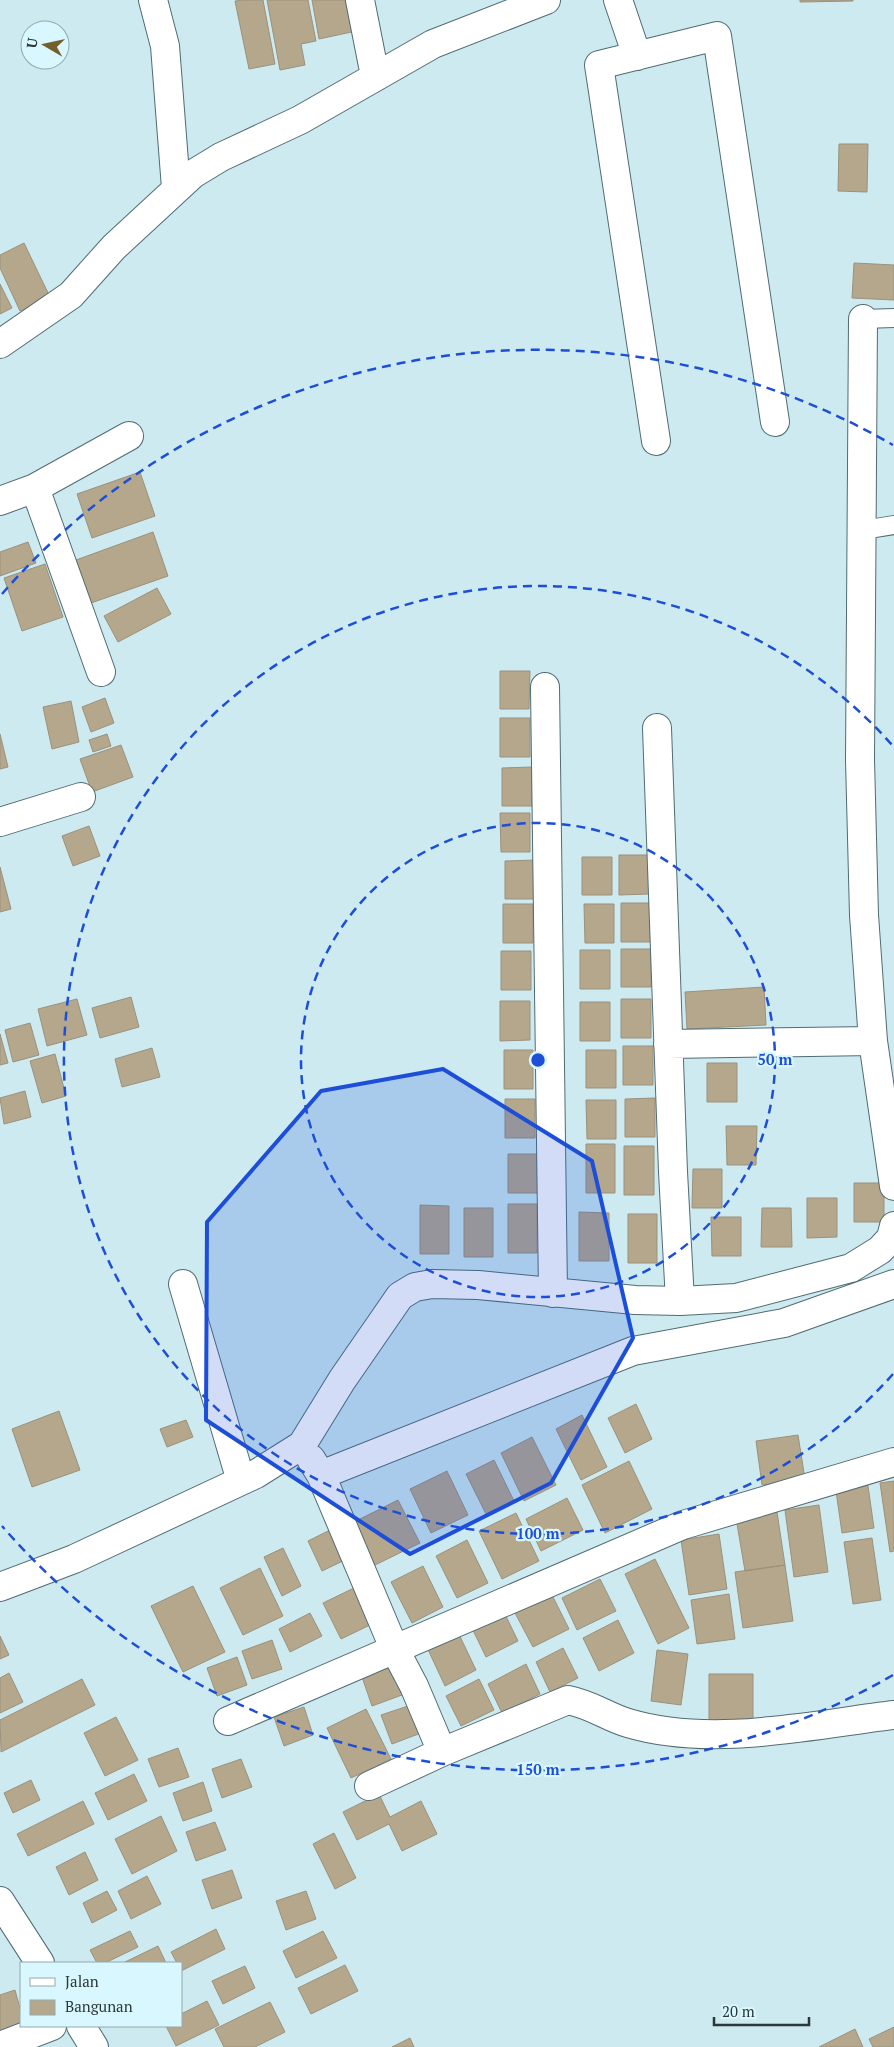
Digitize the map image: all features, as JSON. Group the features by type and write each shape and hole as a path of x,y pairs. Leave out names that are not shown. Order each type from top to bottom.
{"street":[{"path":"153,0 165,46 176,188"},
{"path":"360,0 375,76"},
{"path":"0,344 71,295 114,247 193,174 221,157 300,120 433,44 546,0"},
{"path":"618,0 637,56"},
{"path":"656,441 599,65 717,36 775,422"},
{"path":"863,318 860,760 864,915 874,1042 894,1186"},
{"path":"0,502 35,488 130,436"},
{"path":"35,488 100,672"},
{"path":"545,687 553,1294"},
{"path":"657,728 668,1044 680,1301"},
{"path":"0,822 81,797"},
{"path":"668,1044 874,1042"},
{"path":"0,1587 74,1560 241,1481 302,1446 342,1380 400,1296 415,1287 432,1284 478,1285 553,1294 680,1301 736,1298 851,1268 880,1250 890,1238 894,1226"},
{"path":"183,1284 241,1481"},
{"path":"321,1475 633,1351 784,1323 894,1284"},
{"path":"302,1446 321,1475 394,1648 414,1686 442,1752"},
{"path":"228,1721 683,1525 894,1462"},
{"path":"370,1786 442,1752 568,1700 588,1704 628,1723 708,1735 737,1734 894,1715"},
{"path":"0,1901 39,1962"},
{"path":"0,2046 49,2027"},
{"path":"82,2027 94,2047"}],"lane":[{"path":"863,318 894,318"},
{"path":"863,530 894,526"}],"highlighted area":[{"path":"443,1069 592,1161 633,1338 551,1483 410,1554 206,1420 207,1222 321,1091"}],"building":[{"path":"263,0 275,64 249,69 235,1"},
{"path":"267,0 308,0 316,41 301,44 305,65 280,70"},
{"path":"312,0 356,0 361,30 319,39"},
{"path":"800,0 853,0 853,1 800,2"},
{"path":"839,144 868,144 867,192 838,191"},
{"path":"24,243 50,297 20,311 0,268 0,255"},
{"path":"854,263 894,265 894,300 852,298"},
{"path":"0,284 12,308 0,314"},
{"path":"140,472 155,516 92,538 77,494"},
{"path":"153,532 168,576 91,603 76,560"},
{"path":"28,542 36,563 0,576 0,552"},
{"path":"45,564 63,617 22,631 4,578"},
{"path":"157,588 171,614 118,642 104,616"},
{"path":"500,671 530,671 529,709 500,709"},
{"path":"105,698 114,723 91,732 82,707"},
{"path":"71,701 79,742 52,749 43,707"},
{"path":"500,718 530,718 530,757 500,757"},
{"path":"0,734 8,767 0,769"},
{"path":"107,734 111,746 93,752 89,740"},
{"path":"121,745 133,777 92,792 80,759"},
{"path":"532,767 532,806 502,806 502,768"},
{"path":"500,813 530,813 530,852 501,852"},
{"path":"89,826 100,856 73,866 62,836"},
{"path":"619,855 649,855 649,894 619,895"},
{"path":"582,857 612,857 612,895 582,895"},
{"path":"535,860 535,899 505,899 505,861"},
{"path":"0,867 11,909 0,912"},
{"path":"621,903 651,903 651,942 621,942"},
{"path":"503,904 533,904 533,943 503,943"},
{"path":"584,904 614,904 614,943 585,943"},
{"path":"621,949 651,949 651,987 621,987"},
{"path":"580,950 610,950 610,989 580,989"},
{"path":"501,951 531,951 531,990 501,990"},
{"path":"764,987 766,1025 687,1029 685,992"},
{"path":"131,997 139,1027 100,1038 92,1008"},
{"path":"77,999 87,1035 47,1046 38,1009"},
{"path":"621,999 651,999 651,1038 621,1038"},
{"path":"500,1001 530,1001 530,1040 500,1041"},
{"path":"580,1002 610,1002 610,1041 580,1041"},
{"path":"30,1023 39,1055 13,1062 5,1030"},
{"path":"0,1034 8,1063 0,1065"},
{"path":"623,1046 653,1046 653,1085 623,1085"},
{"path":"152,1048 160,1077 122,1087 115,1059"},
{"path":"504,1050 533,1050 533,1089 504,1089"},
{"path":"586,1050 616,1050 616,1088 586,1088"},
{"path":"55,1054 66,1096 42,1103 30,1061"},
{"path":"707,1063 737,1063 737,1102 707,1102"},
{"path":"25,1091 31,1117 4,1124 0,1098"},
{"path":"655,1098 655,1137 625,1137 625,1099"},
{"path":"505,1099 535,1099 535,1138 505,1138"},
{"path":"586,1100 616,1100 616,1139 587,1139"},
{"path":"726,1126 757,1126 756,1165 727,1165"},
{"path":"586,1144 615,1144 615,1193 586,1193"},
{"path":"624,1146 654,1146 654,1195 624,1195"},
{"path":"508,1154 538,1154 538,1193 508,1193"},
{"path":"693,1169 722,1169 722,1208 692,1208"},
{"path":"854,1183 884,1183 884,1222 854,1222"},
{"path":"807,1198 837,1198 837,1237 807,1238"},
{"path":"508,1204 537,1204 537,1253 508,1253"},
{"path":"420,1205 449,1206 449,1254 420,1254"},
{"path":"464,1208 493,1208 493,1257 464,1257"},
{"path":"762,1208 791,1208 792,1247 761,1247"},
{"path":"579,1212 609,1213 609,1261 579,1261"},
{"path":"628,1214 657,1214 657,1263 628,1263"},
{"path":"711,1217 741,1217 741,1256 712,1256"},
{"path":"636,1404 652,1439 625,1453 608,1418"},
{"path":"59,1411 80,1470 32,1487 12,1429"},
{"path":"582,1415 607,1467 581,1480 556,1429"},
{"path":"186,1420 193,1437 167,1447 160,1429"},
{"path":"798,1435 805,1479 762,1485 756,1441"},
{"path":"532,1437 556,1485 524,1501 501,1453"},
{"path":"494,1460 514,1501 486,1514 466,1474"},
{"path":"629,1461 652,1509 605,1533 582,1485"},
{"path":"447,1471 468,1515 431,1533 410,1489"},
{"path":"867,1479 874,1528 842,1533 835,1484"},
{"path":"894,1481 894,1551 890,1552 880,1483"},
{"path":"567,1498 583,1530 541,1551 526,1519"},
{"path":"398,1500 420,1543 375,1565 354,1522"},
{"path":"819,1505 828,1572 794,1577 785,1510"},
{"path":"777,1512 785,1565 745,1571 736,1518"},
{"path":"516,1513 539,1561 502,1579 479,1531"},
{"path":"332,1529 347,1559 322,1571 308,1541"},
{"path":"719,1534 727,1589 689,1595 681,1540"},
{"path":"872,1538 881,1600 853,1604 844,1542"},
{"path":"467,1540 488,1583 457,1598 436,1556"},
{"path":"283,1548 301,1586 282,1596 264,1557"},
{"path":"655,1559 689,1628 658,1644 625,1574"},
{"path":"785,1565 793,1621 743,1628 735,1572"},
{"path":"423,1566 443,1607 412,1623 391,1582"},
{"path":"260,1568 283,1616 243,1635 220,1588"},
{"path":"600,1579 616,1611 577,1630 562,1598"},
{"path":"193,1586 225,1652 183,1672 151,1606"},
{"path":"354,1588 372,1624 341,1639 323,1603"},
{"path":"551,1593 569,1629 533,1647 514,1611"},
{"path":"729,1594 735,1639 697,1644 691,1600"},
{"path":"501,1606 518,1641 486,1657 469,1622"},
{"path":"310,1613 322,1636 290,1652 279,1629"},
{"path":"618,1620 634,1653 599,1671 583,1638"},
{"path":"455,1626 476,1670 445,1686 424,1641"},
{"path":"0,1636 9,1655 0,1659"},
{"path":"272,1640 282,1669 252,1679 242,1651"},
{"path":"563,1648 578,1678 550,1692 536,1662"},
{"path":"657,1650 688,1654 681,1705 651,1701"},
{"path":"237,1657 247,1685 217,1696 207,1668"},
{"path":"526,1664 540,1694 502,1713 488,1684"},
{"path":"392,1667 402,1695 372,1706 362,1677"},
{"path":"9,1673 23,1702 0,1713 0,1678"},
{"path":"709,1674 753,1674 753,1724 709,1724"},
{"path":"82,1679 95,1705 1,1752 0,1720"},
{"path":"479,1679 494,1710 461,1726 446,1696"},
{"path":"411,1705 421,1733 392,1744 381,1715"},
{"path":"304,1707 313,1735 284,1746 274,1717"},
{"path":"366,1709 391,1759 351,1778 327,1728"},
{"path":"116,1717 138,1760 105,1776 84,1733"},
{"path":"178,1748 189,1777 159,1787 148,1759"},
{"path":"241,1759 252,1787 222,1798 212,1769"},
{"path":"134,1774 147,1801 108,1820 95,1793"},
{"path":"31,1780 40,1800 13,1813 4,1793"},
{"path":"203,1782 212,1811 183,1821 173,1793"},
{"path":"379,1794 390,1817 421,1801 437,1834 402,1851 389,1824 357,1840 343,1812"},
{"path":"83,1801 94,1824 28,1856 17,1834"},
{"path":"161,1816 177,1851 132,1874 115,1839"},
{"path":"215,1822 226,1850 196,1861 186,1832"},
{"path":"334,1833 356,1878 335,1889 313,1844"},
{"path":"85,1852 98,1880 69,1895 56,1867"},
{"path":"232,1870 242,1898 212,1909 202,1880"},
{"path":"147,1876 161,1904 131,1919 118,1891"},
{"path":"107,1891 117,1910 92,1923 83,1903"},
{"path":"306,1891 316,1919 286,1930 276,1901"},
{"path":"216,1929 225,1949 182,1970 182,1962 176,1962 171,1952"},
{"path":"130,1931 138,1947 107,1962 96,1962 90,1950"},
{"path":"323,1931 337,1958 296,1978 283,1951"},
{"path":"158,1946 166,1962 125,1962"},
{"path":"345,1965 358,1991 311,2014 298,1988"},
{"path":"245,1966 255,1988 223,2004 212,1981"},
{"path":"15,1990 20,2008 20,2026 0,2032 0,1995"},
{"path":"207,2001 219,2025 176,2046 166,2027 182,2027 182,2014"},
{"path":"270,2002 285,2032 255,2047 224,2047 215,2029"},
{"path":"894,2027 894,2047 873,2047 869,2039"},
{"path":"855,2029 863,2047 819,2047"},
{"path":"410,2038 414,2047 392,2047"}]}
